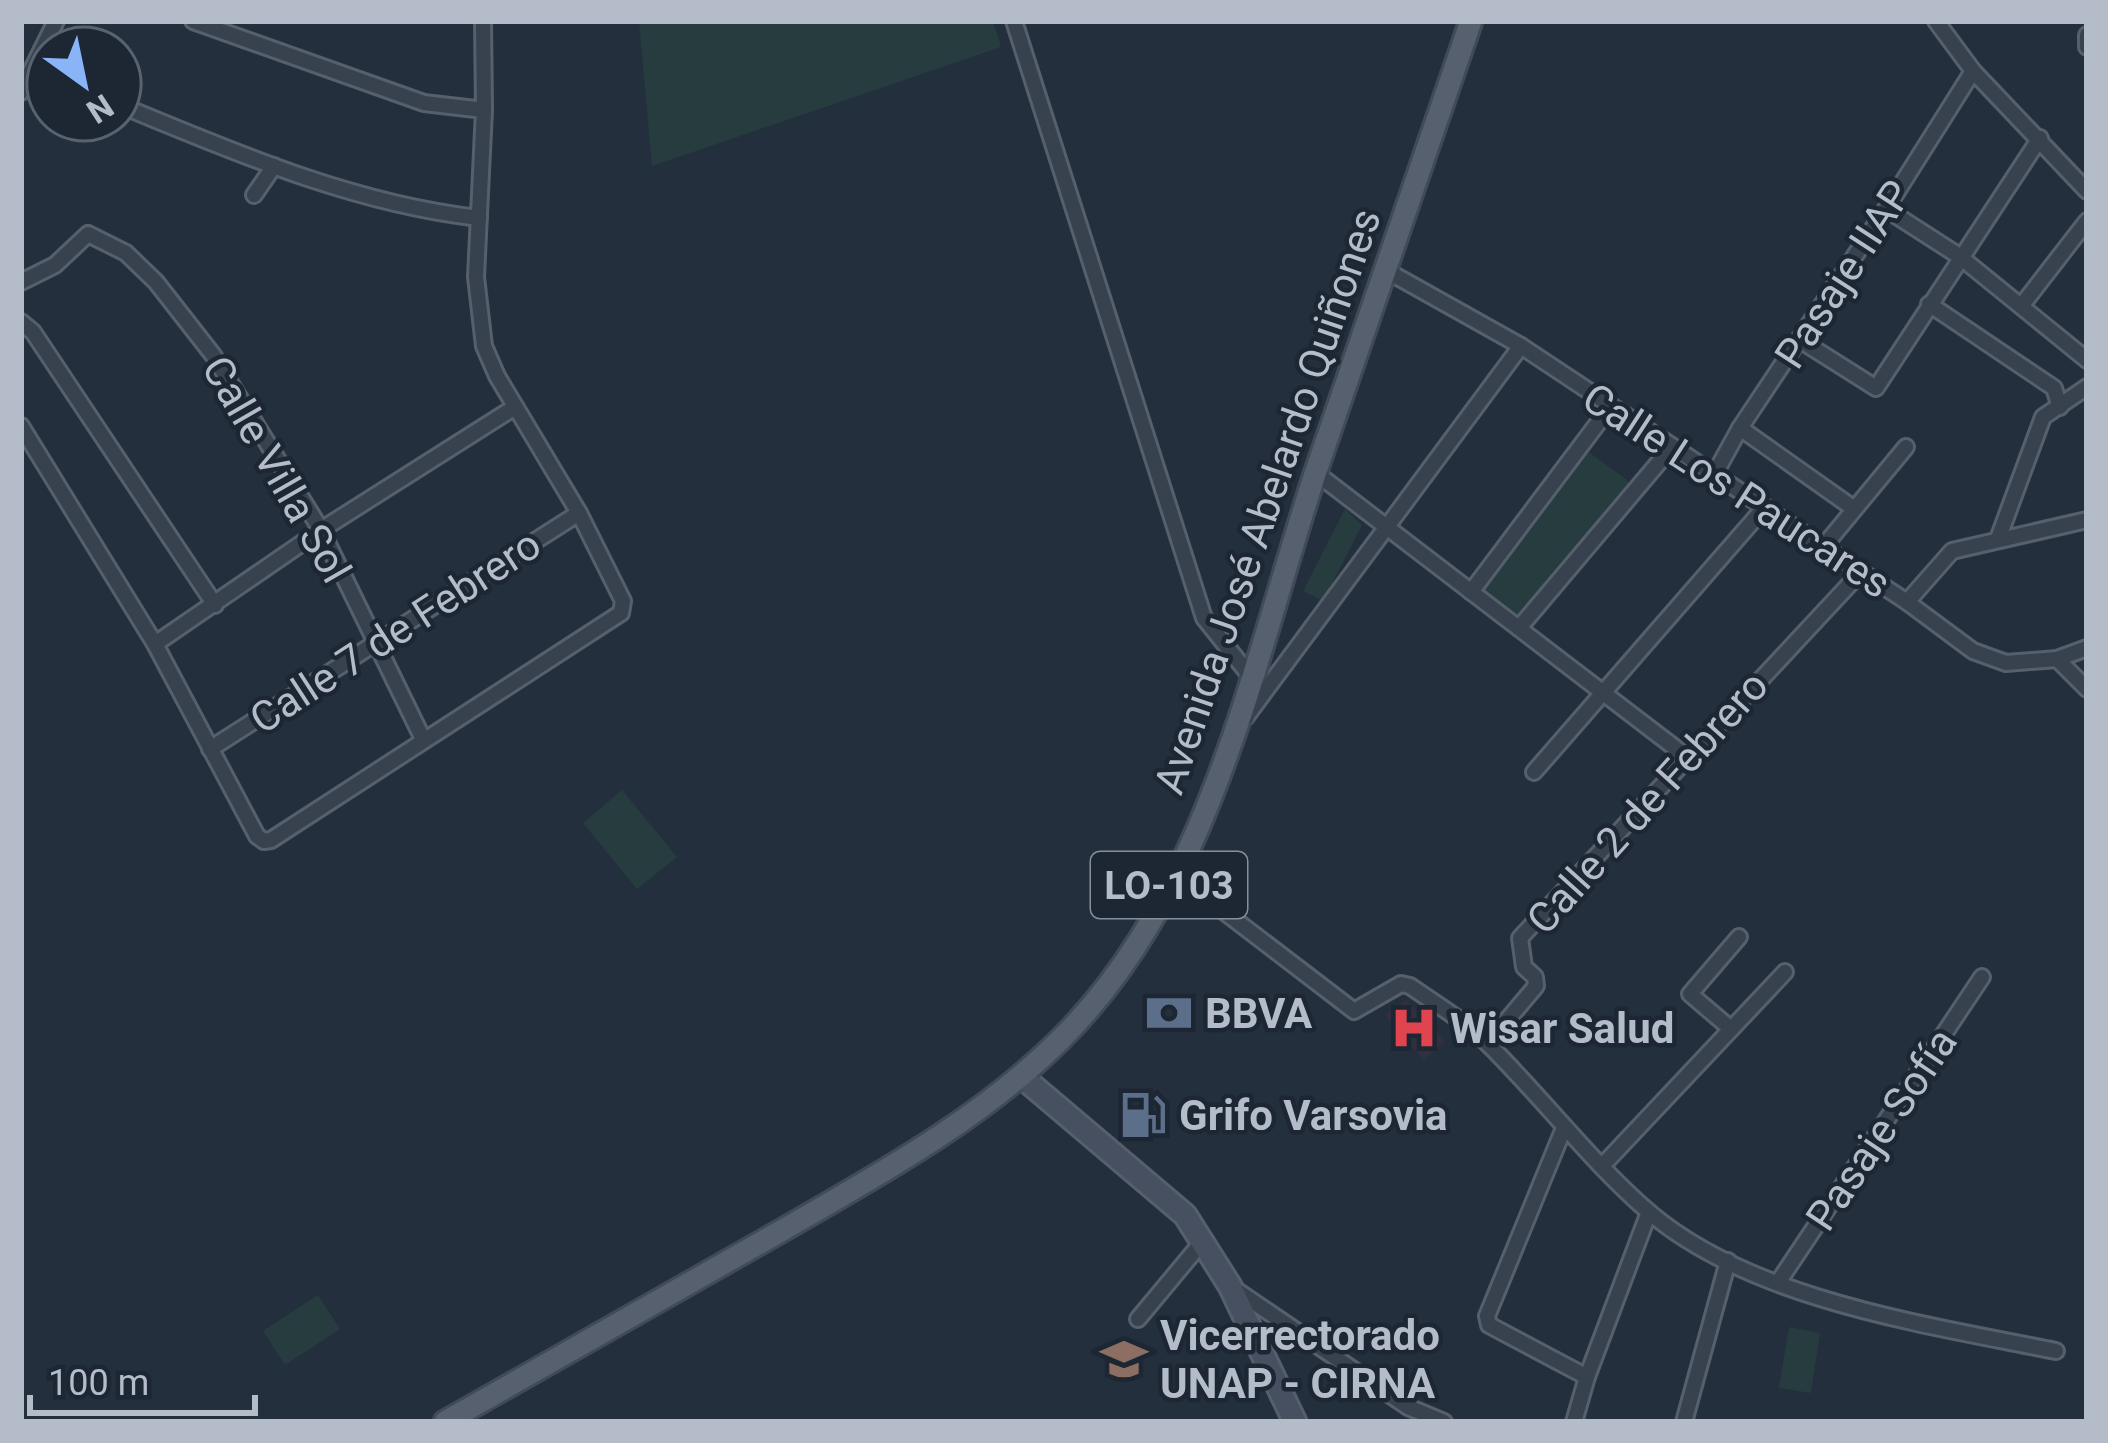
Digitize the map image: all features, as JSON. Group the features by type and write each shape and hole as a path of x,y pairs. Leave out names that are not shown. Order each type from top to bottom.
{"main road":[{"name":"Avenida José Abelardo Quiñones","path":"445,1422 954,1127 1021,1076 1098,998 1134,946 1203,817 1471,21"}],"street":[{"path":"193,21 424,103 484,110"},
{"path":"21,426 155,644 257,836 271,840 621,614 623,601 579,513 484,346 476,277 483,21"},
{"path":"1014,21 1204,618 1251,677"},
{"path":"1936,21 1973,71 2087,191"},
{"path":"2087,35 2087,47"},
{"name":"Pasaje IIAP","path":"1713,477 1740,428 1973,71"},
{"path":"144,115 274,166 417,211 479,218"},
{"path":"1800,340 1876,388 2039,138"},
{"path":"254,194 274,166"},
{"path":"1886,209 1959,256 2087,360"},
{"path":"2022,305 2087,221"},
{"name":"Calle Villa Sol","path":"21,282 56,265 88,234 126,253 156,282 202,340 321,530 423,739"},
{"name":"Calle Los Paucares","path":"1387,271 1521,346 1824,546 1973,651 2006,663 2057,659 2087,648"},
{"path":"1929,304 2054,388 2060,407"},
{"path":"21,322 33,332 215,604"},
{"path":"1229,739 1521,346"},
{"path":"1998,539 2043,417 2087,387"},
{"path":"155,644 321,530 515,407"},
{"path":"1472,592 1610,407"},
{"path":"1740,428 1853,508"},
{"path":"1824,546 1906,447"},
{"path":"1519,628 1671,448"},
{"path":"1316,473 1687,757"},
{"path":"1534,772 1765,507"},
{"name":"Calle 7 de Febrero","path":"210,749 579,513"},
{"path":"1906,602 1952,551 2087,520"},
{"name":"Calle 2 de Febrero","path":"1488,1043 1536,986 1535,977 1524,967 1520,938 1861,572"},
{"path":"2057,659 2087,688"},
{"path":"1175,874 1354,1011 1407,983 1488,1043 1649,1212 1728,1261 1850,1309 2056,1351"},
{"path":"1731,1029 1690,994 1739,937"},
{"path":"1603,1165 1785,972"},
{"name":"Pasaje Sofía","path":"1779,1281 1982,976"},
{"path":"1021,1076 1185,1215 1230,1286 1295,1422"},
{"path":"1564,1127 1487,1316 1490,1325 1587,1377"},
{"path":"1574,1422 1649,1212"},
{"path":"1138,1319 1203,1241"},
{"path":"1684,1422 1728,1261"},
{"path":"1230,1286 1405,1414 1444,1422"}],"shaded area":[{"name":"Wisar Salud","path":"1406,1000 1445,1041 1424,1060 1385,1015"}],"green space":[{"path":"639,21 993,21 1001,47 652,166"},
{"path":"1585,449 1635,486 1520,623 1476,589"},
{"path":"1345,509 1362,525 1323,601 1303,591"},
{"path":"622,790 677,857 637,889 583,823"},
{"path":"318,1295 340,1329 285,1365 263,1331"},
{"path":"1789,1327 1820,1333 1811,1393 1779,1388"}],"place":[{"name":"BBVA","path":"1169,1013"},
{"name":"Wisar Salud","path":"1414,1028"},
{"name":"Grifo Varsovia","path":"1143,1115"},
{"name":"Vicerrectorado UNAP - CIRNA","path":"1124,1359"}]}
